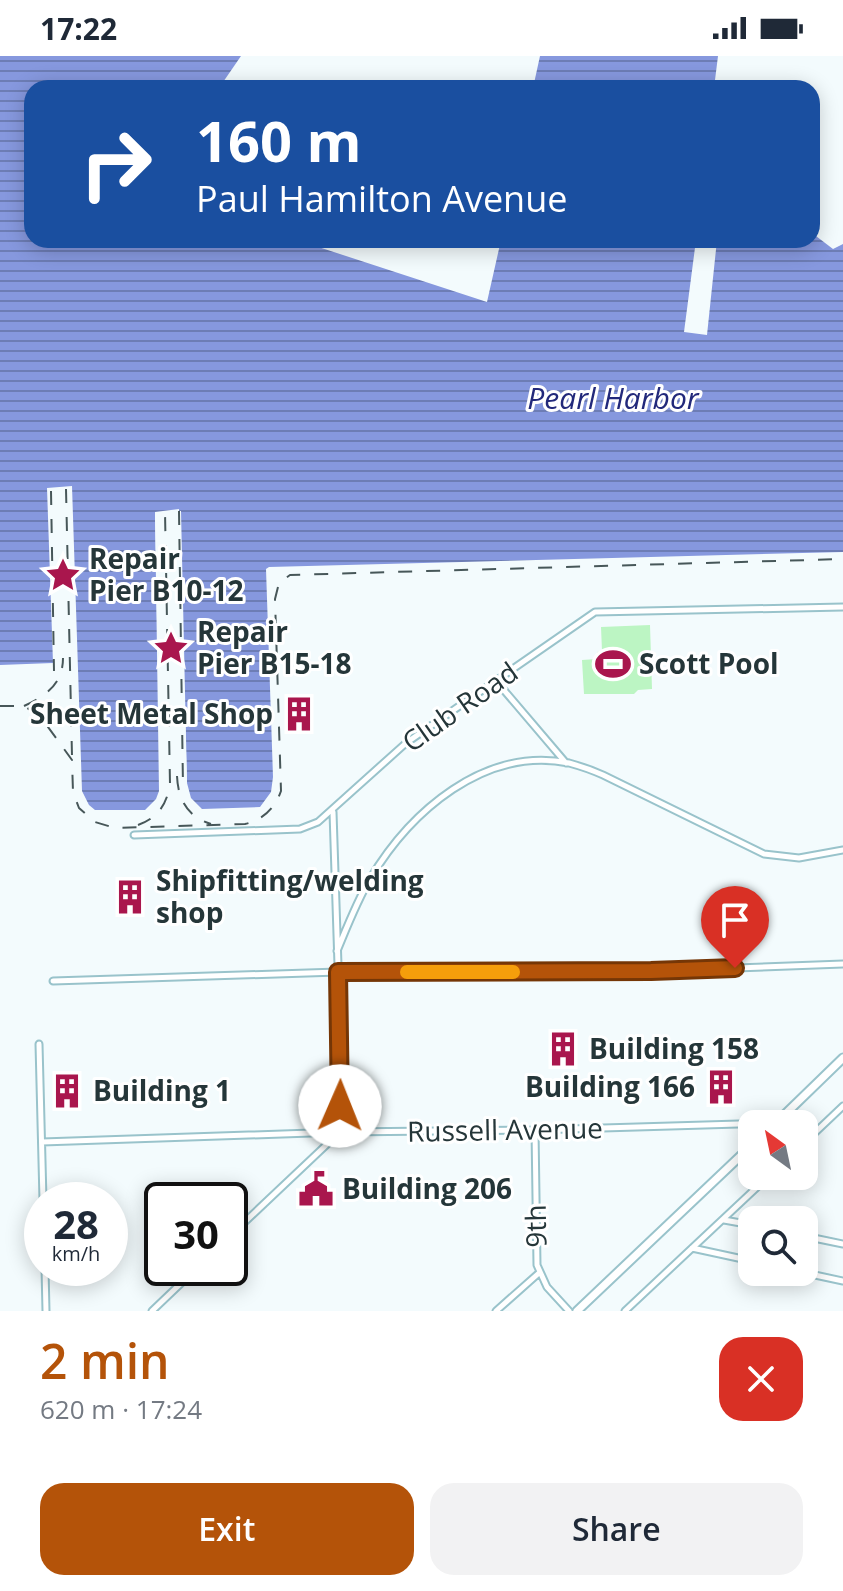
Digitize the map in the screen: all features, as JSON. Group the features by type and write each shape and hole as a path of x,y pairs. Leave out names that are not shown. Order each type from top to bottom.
{"street":[{"name":"Club Road","path":"134,835 300,829 318,822 406,743 595,612 843,607"},
{"path":"497,682 566,763"},
{"path":"337,951 369,881 391,847 418,816 451,790 492,770 536,761 566,763 603,775 764,854 799,858 843,850"},
{"path":"248,1219 340,1132 341,1057 333,811"},
{"path":"53,981 338,972 651,971 843,964"},
{"path":"39,1044 43,1182"},
{"path":"789,1110 843,1058"},
{"path":"818,1130 842,1108"},
{"name":"Russell Avenue","path":"42,1142 340,1132 738,1125"},
{"name":"9th","path":"535,1130 536,1257 539,1273 569,1311"},
{"path":"577,1311 738,1158"},
{"path":"625,1311 754,1190"},
{"path":"723,1220 738,1223"},
{"path":"818,1239 843,1244"},
{"path":"691,1248 738,1258"},
{"path":"496,1311 539,1273"},
{"path":"818,1276 843,1281"},
{"path":"45,1286 46,1311"},
{"path":"152,1311 178,1286"}],"green space":[{"path":"650,625 652,689 638,690 634,694 584,694 582,660 597,659 597,652 602,651 601,627"}],"water":[{"name":"Pearl Harbor","path":"0,56 241,56 224,80 24,80 24,248 322,248 487,302 499,248 820,248 820,239 833,249 843,244 843,552 269,567 266,569 273,777 271,792 260,807 202,809 191,798 187,783 181,511 155,513 159,791 145,810 95,810 82,791 72,486 47,488 53,663 0,665"},
{"path":"540,56 718,56 715,80 535,80"}],"pier":[{"path":"695,248 716,248 707,335 684,332"},
{"path":"179,509 187,783 183,783 177,514 159,514 164,784 160,784 155,512"}],"railway":[{"path":"66,489 72,756"},
{"path":"51,491 54,671"},
{"path":"179,511 183,787"},
{"path":"138,825 160,809 167,798 170,784 165,512"},
{"path":"0,706 24,706 40,716 72,760 73,792 79,808 95,822 115,828 245,824 268,812 281,791 275,599 279,583 290,575 843,559"},
{"path":"24,706 39,698 56,682 63,658"},
{"path":"177,776 182,800 190,812 211,824"}],"slow traffic":[{"path":"407,972 513,972"}],"place":[{"name":"Repair Pier B10-12","path":"63,575"},
{"name":"Repair Pier B15-18","path":"171,648"},
{"name":"Scott Pool","path":"613,664"},
{"name":"Sheet Metal Shop","path":"299,714"},
{"name":"Shipfitting/welding shop","path":"130,897"},
{"name":"Building 158","path":"563,1049"},
{"name":"Building 166","path":"721,1087"},
{"name":"Building 1","path":"67,1091"},
{"name":"Building 206","path":"316,1189"}],"route":[{"path":"340,1106 338,972 735,968"}]}
